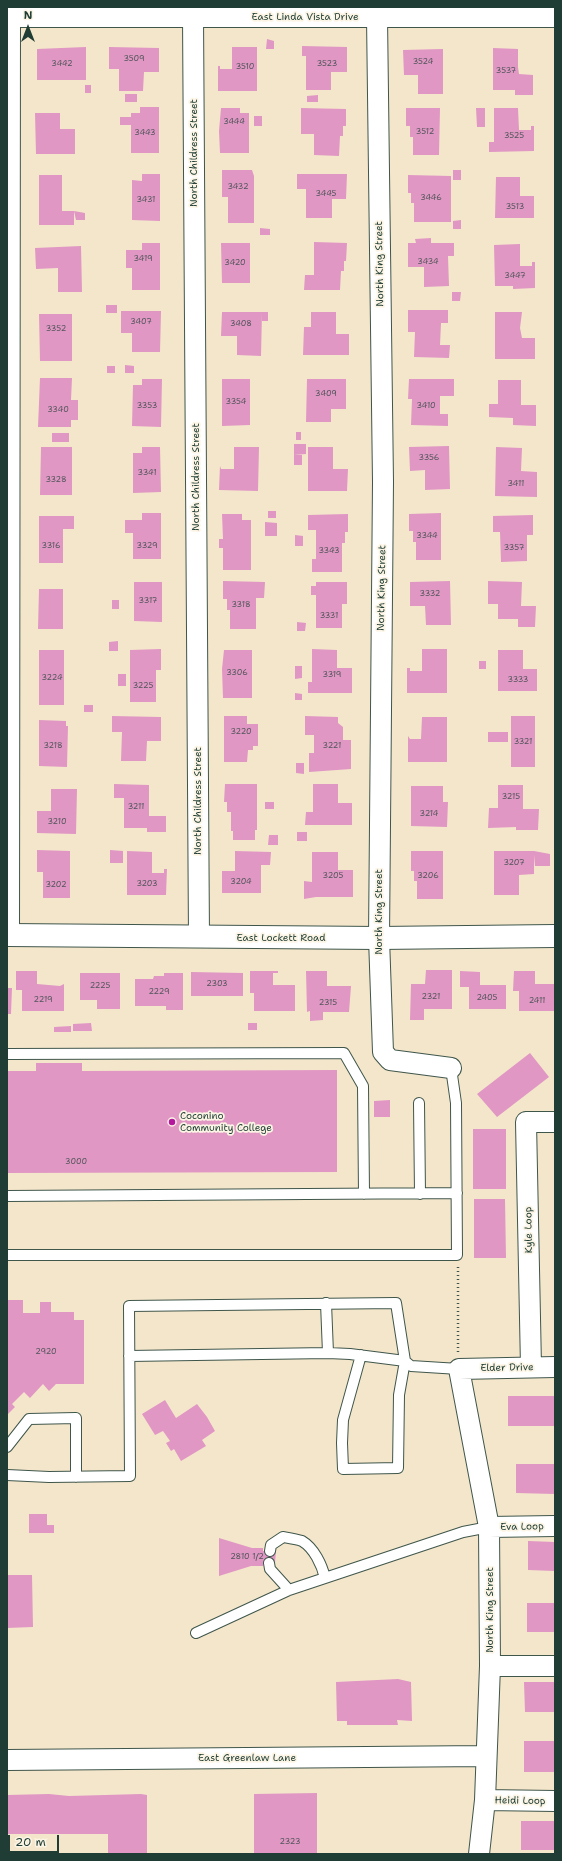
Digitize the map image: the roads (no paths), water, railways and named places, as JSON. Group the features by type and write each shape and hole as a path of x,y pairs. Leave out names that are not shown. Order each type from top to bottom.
{"street":[{"name":"East Linda Vista Drive","path":"8,16 376,17 444,12 555,16"},
{"path":"8,16 8,935"},
{"name":"North Childress Street","path":"193,16 199,937"},
{"name":"North King Street","path":"376,17 383,482 379,938 383,1052 390,1060 451,1068"},
{"name":"East Lockett Road","path":"8,935 379,938 555,936"},
{"name":"Kyle Loop","path":"532,1367 526,1122 555,1122"},
{"name":"Elder Drive","path":"459,1369 555,1367"},
{"name":"North King Street","path":"459,1369 489,1527 490,1666 485,1800 479,1854"},
{"name":"Eva Loop","path":"489,1527 555,1526"},
{"path":"490,1666 555,1666"},
{"name":"East Greenlaw Lane","path":"7,1760 486,1756"},
{"name":"Heidi Loop","path":"485,1800 555,1801"}],"lane":[{"path":"7,1054 344,1053 363,1086 364,1194"},
{"name":"North King Street","path":"7,1255 458,1255 456,1103 451,1068"},
{"path":"419,1103 420,1194"},
{"path":"7,1196 457,1193"},
{"path":"326,1303 328,1353"},
{"path":"7,1475 76,1477 130,1476 129,1306 396,1303 405,1361 399,1395 398,1468 343,1469 343,1420 361,1355"},
{"path":"129,1356 328,1353 361,1355 405,1361 411,1366 459,1369"},
{"path":"7,1447 29,1419 76,1418 76,1477"},
{"path":"196,1633 289,1590 462,1532 489,1527"},
{"path":"270,1552 271,1545 283,1536 302,1541 314,1553 322,1567 325,1578"},
{"path":"269,1563 270,1569 289,1590"}],"place":[{"name":"Coconino Community College","path":"172,1122"}]}
